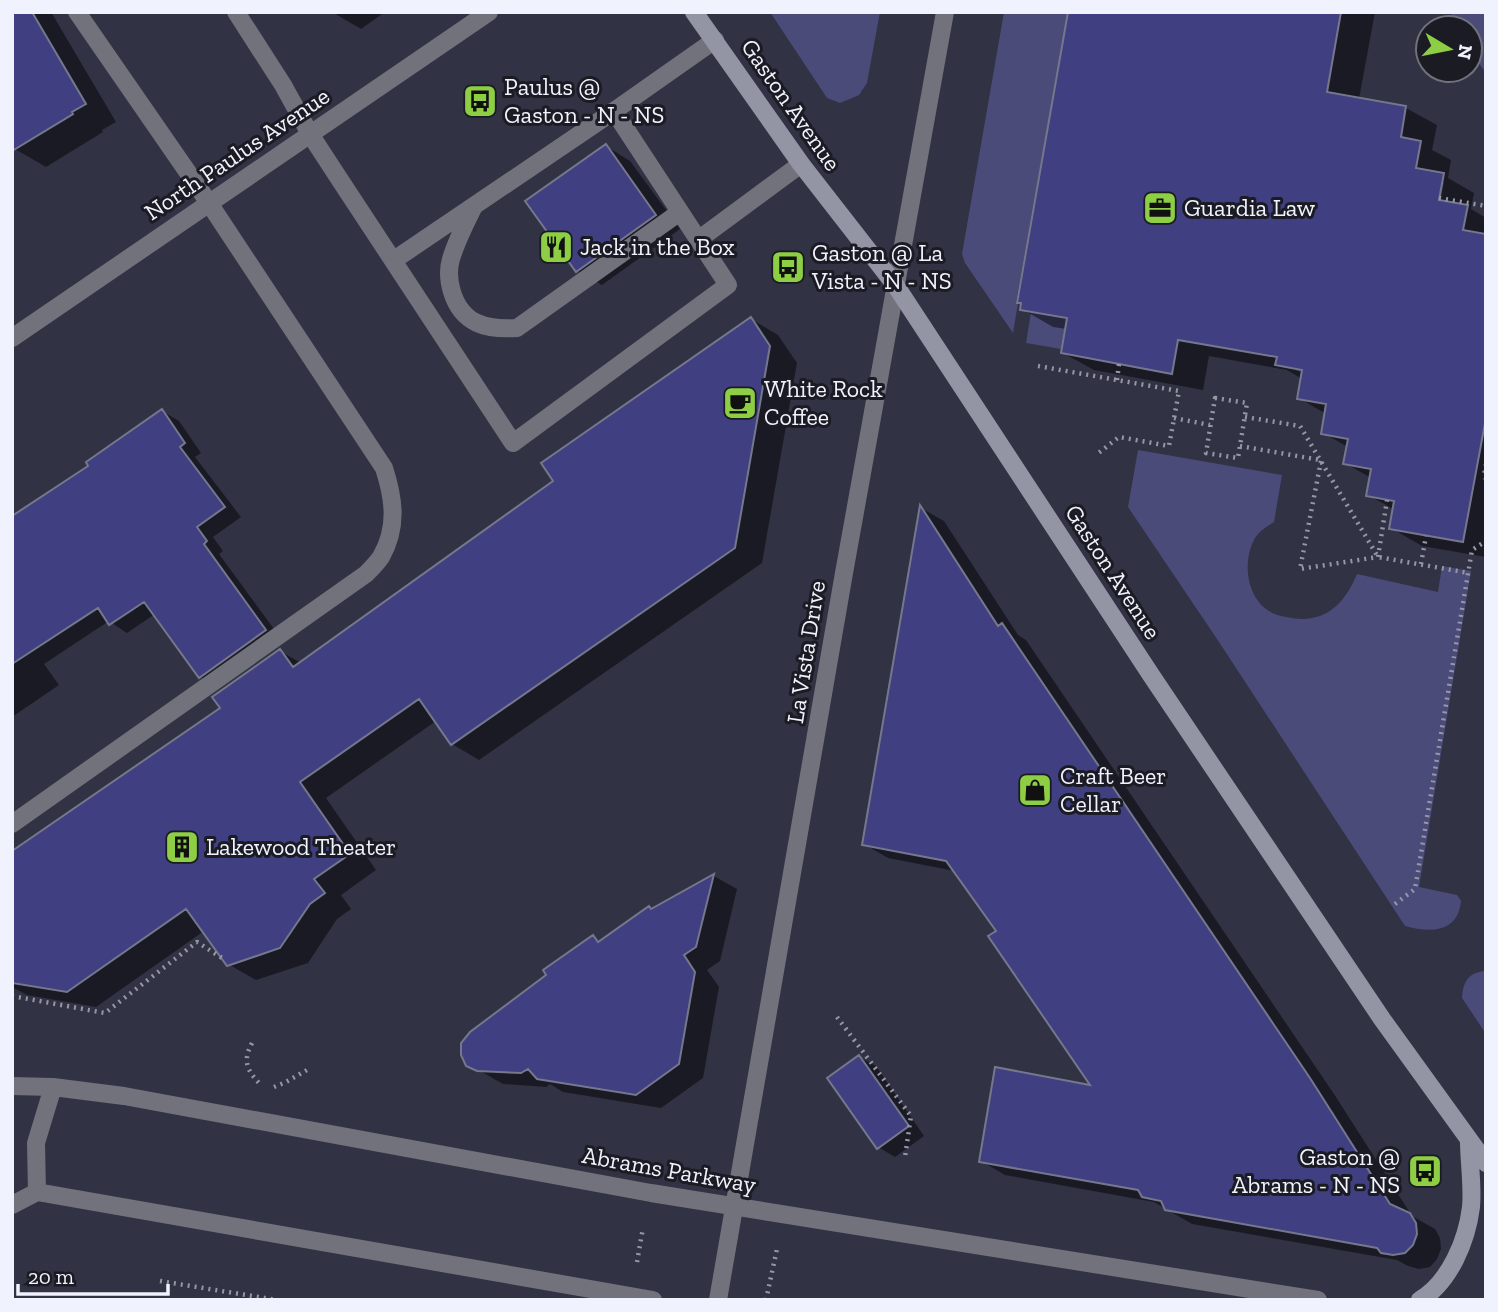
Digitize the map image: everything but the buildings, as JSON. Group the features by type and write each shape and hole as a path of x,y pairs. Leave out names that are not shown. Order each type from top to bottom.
{"main road":[{"name":"Gaston Avenue","path":"694,12 800,164 896,286 1151,676 1382,1019 1486,1163"},
{"path":"1420,1300 1444,1279 1461,1247 1471,1206 1469,1141"}],"street":[{"path":"12,824 366,574 380,558 390,535 394,512 384,468 209,203 77,12"},
{"path":"236,12 283,85 310,134 513,443 727,285 614,111"},
{"name":"North Paulus Avenue","path":"12,338 489,12"},
{"name":"La Vista Drive","path":"718,1300 945,12"},
{"path":"394,260 715,40"},
{"path":"698,240 800,164"},
{"path":"475,205 451,261 449,283 455,302 467,318 482,326 499,330 517,328 680,212"},
{"name":"Abrams Parkway","path":"12,1086 53,1087 124,1096 597,1184 1318,1300"},
{"path":"37,1192 36,1143 53,1087"},
{"path":"12,1205 37,1192 653,1300"}],"path":[{"path":"1439,198 1486,206"},
{"path":"1116,380 1119,364"},
{"path":"1038,366 1179,391 1169,446 1119,437 1096,455"},
{"path":"1215,398 1247,403 1245,417 1238,458 1206,453 1215,398"},
{"path":"1245,417 1300,426 1378,557"},
{"path":"1174,418 1210,425"},
{"path":"1240,446 1321,460"},
{"path":"1321,460 1300,569 1378,557 1469,573"},
{"path":"1486,464 1483,476 1486,480"},
{"path":"1378,557 1387,500"},
{"path":"1421,564 1426,536"},
{"path":"1395,904 1415,889 1472,550 1486,541"},
{"path":"12,996 105,1013 197,942 222,958"},
{"path":"836,1017 911,1116 905,1157"},
{"path":"253,1043 247,1053 246,1063 251,1075 260,1084"},
{"path":"272,1088 307,1070"},
{"path":"635,1270 643,1228"},
{"path":"766,1300 777,1249"},
{"path":"160,1280 277,1300"}],"shaded area":[{"path":"770,12 880,12 867,83 859,95 840,103 827,98"},
{"path":"1004,12 1068,12 1016,302 1013,333 965,263 962,254"},
{"path":"1450,12 1486,12 1486,73 1484,14"},
{"path":"1031,312 1066,319 1061,349 1026,343"},
{"path":"1138,450 1282,475 1274,522 1254,540 1248,558 1248,577 1259,603 1284,617 1311,618 1330,611 1345,596 1357,574 1438,592 1442,566 1471,571 1419,887 1457,895 1461,901 1459,912 1449,925 1433,930 1405,926 1128,507"},
{"path":"1486,971 1486,1034 1462,998 1468,978 1475,973"}],"place":[{"name":"Paulus @ Gaston - N - NS","path":"480,101"},
{"name":"Guardia Law","path":"1160,208"},
{"name":"Jack in the Box","path":"556,247"},
{"name":"Gaston @ La Vista - N - NS","path":"788,267"},
{"name":"White Rock Coffee","path":"740,403"},
{"name":"Craft Beer Cellar","path":"1035,790"},
{"name":"Lakewood Theater","path":"182,847"},
{"name":"Gaston @ Abrams - N - NS","path":"1425,1171"}]}
